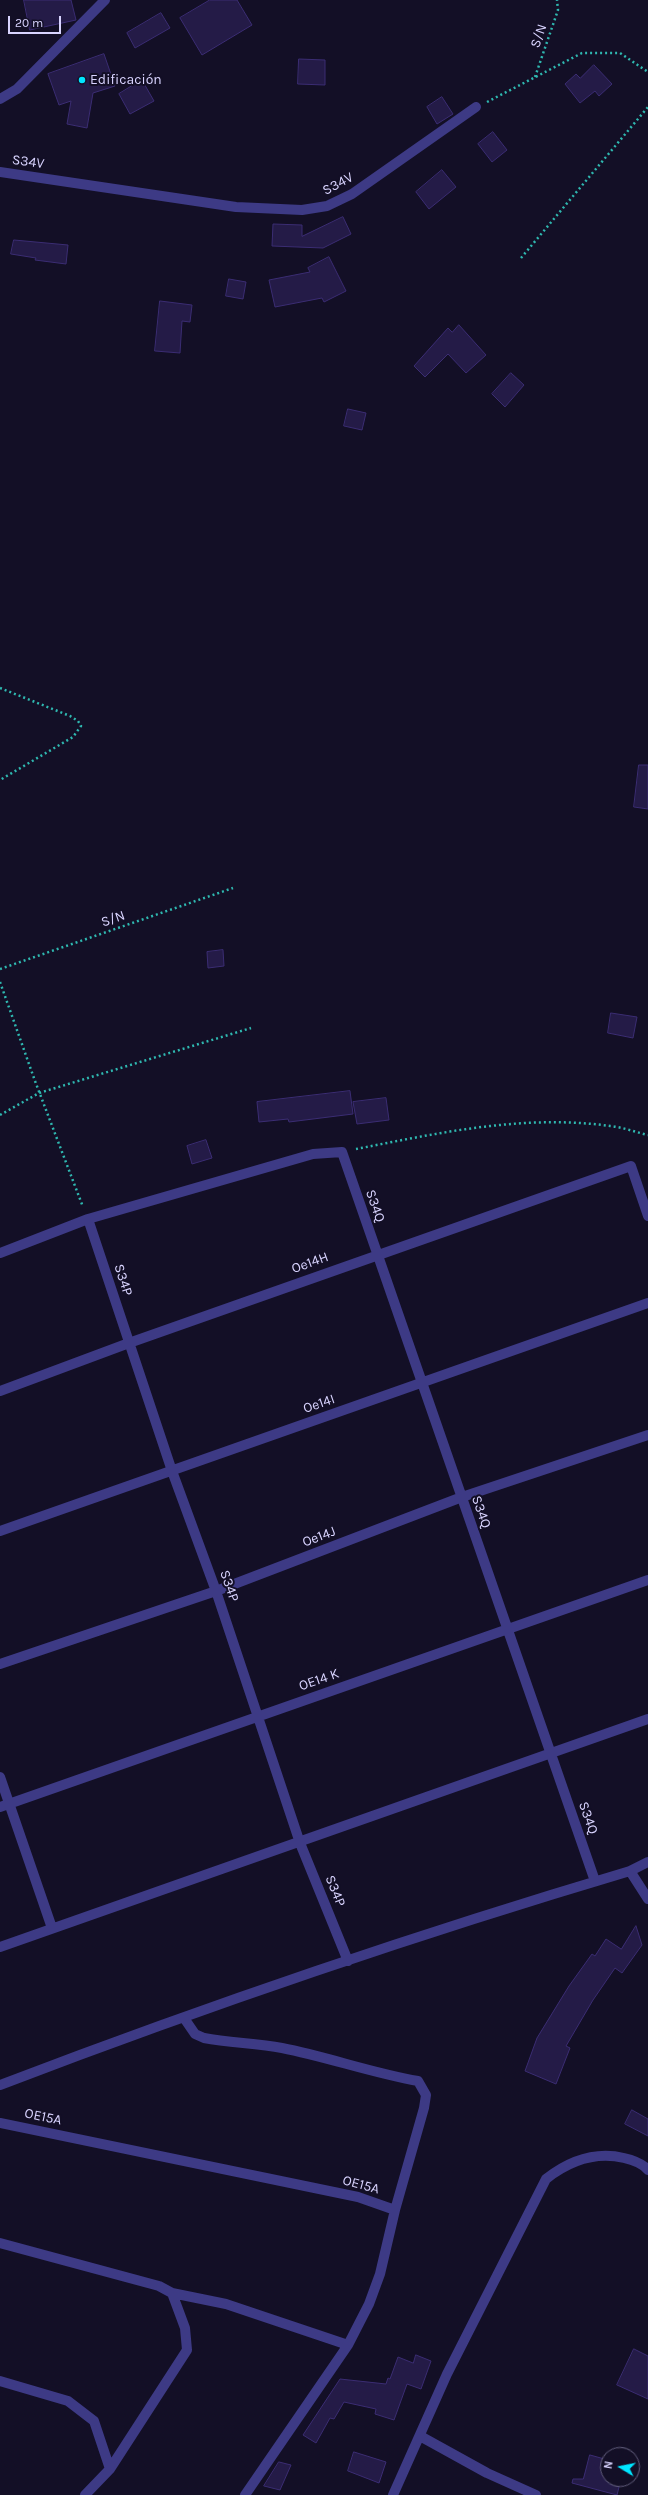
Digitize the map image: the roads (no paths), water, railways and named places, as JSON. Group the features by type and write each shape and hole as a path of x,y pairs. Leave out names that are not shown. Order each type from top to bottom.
{"street":[{"path":"0,99 17,89 105,0"},
{"name":"S34V","path":"0,172 236,207 302,210 328,206 352,194 476,108"},
{"name":"S34Q","path":"88,1219 313,1154 342,1152 595,1881"},
{"name":"Oe14H","path":"0,1391 128,1343 377,1254 631,1166 648,1216"},
{"path":"0,1253 88,1219"},
{"name":"S34P","path":"88,1219 128,1343 172,1471 216,1591 300,1843 348,1961"},
{"name":"Oe14I","path":"0,1531 648,1303"},
{"name":"Oe14J","path":"0,1664 216,1591 462,1497 648,1435"},
{"name":"OE14 K","path":"5,1805 648,1580"},
{"path":"0,1947 300,1843 648,1719"},
{"path":"0,1777 5,1805 52,1928"},
{"path":"0,2085 184,2018 348,1961 630,1871 648,1862"},
{"path":"630,1871 648,1899"},
{"path":"184,2018 195,2034 204,2038 281,2048 346,2063 380,2075 418,2081 426,2096 424,2108 395,2210 380,2274 369,2304 348,2345 245,2495"},
{"name":"OE15A","path":"0,2123 358,2197 395,2210"},
{"path":"393,2495 447,2374 546,2180 571,2162 601,2155 630,2159 644,2165 648,2170"},
{"path":"0,2243 159,2286 172,2293 226,2304 348,2345"},
{"path":"85,2495 110,2469 187,2350 185,2328 172,2293"},
{"path":"0,2380 68,2400 94,2421 110,2469"},
{"path":"420,2436 487,2473 536,2495"}],"place":[{"name":"Edificación","path":"82,80"}]}
